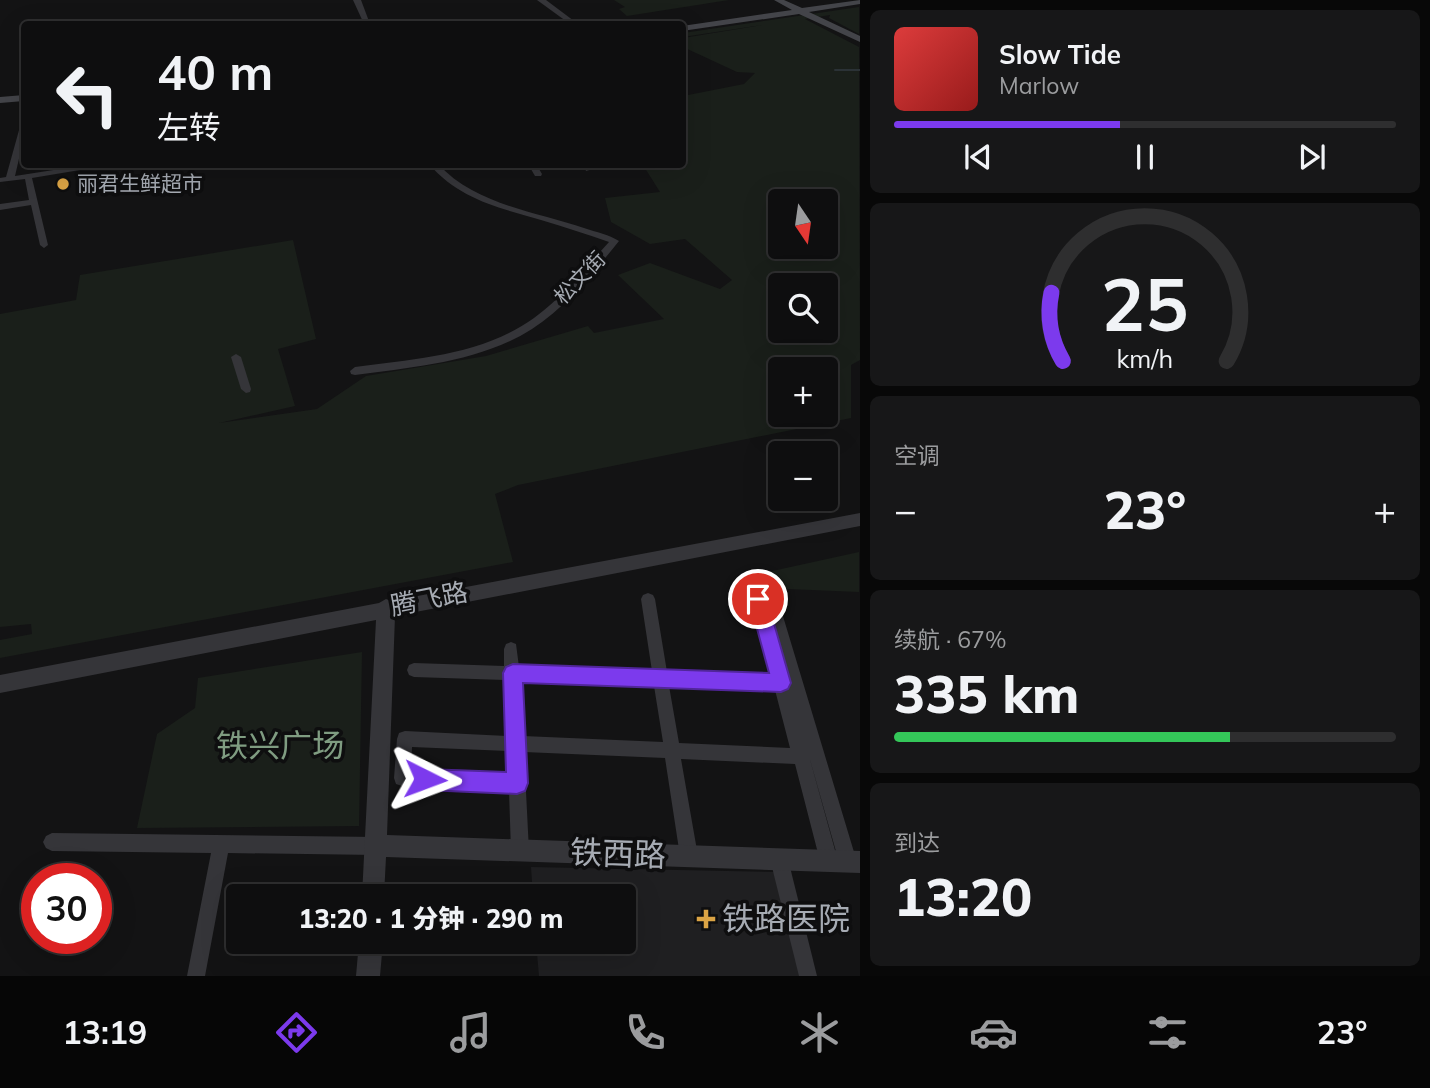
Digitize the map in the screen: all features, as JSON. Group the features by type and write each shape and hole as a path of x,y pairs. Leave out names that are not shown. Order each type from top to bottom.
{"main road":[{"path":"778,0 859,40"},
{"path":"795,0 811,8"},
{"path":"799,11 859,3"},
{"path":"686,29 859,3"},
{"path":"0,99 21,97"}],"street":[{"path":"357,0 367,21"},
{"path":"541,0 570,21"},
{"path":"10,178 21,140"},
{"path":"0,180 67,168"},
{"name":"松文街","path":"355,371 461,354 527,328 553,307 615,241 550,220 507,210 454,183 437,168"},
{"path":"534,168 538,174"},
{"path":"28,176 44,245"},
{"path":"0,207 34,202"},
{"path":"236,357 246,389"},
{"name":"腾飞路","path":"0,684 386,607 859,519"},
{"path":"764,596 781,683 801,756 846,862"},
{"path":"764,596 846,862"},
{"path":"648,599 689,856"},
{"path":"374,884 386,607"},
{"path":"512,649 520,851"},
{"path":"414,670 781,683"},
{"path":"517,783 402,778 405,739 801,756"},
{"path":"52,842 377,846"},
{"path":"196,976 221,844"},
{"name":"铁西路","path":"377,846 846,862"},
{"path":"779,859 808,976"},
{"path":"368,976 369,954"}],"shaded area":[{"name":"铁路医院","path":"531,867 778,872 805,976 539,976 537,954 636,954 636,884 532,884"}],"green space":[{"path":"614,0 729,0 627,16 619,9 625,7"},
{"path":"859,7 859,34 829,18 830,15 805,19 859,47 860,360 851,365 851,418 838,421 838,357 768,357 768,427 806,427 518,485 495,494 513,562 0,658 0,640 32,634 31,624 0,627 0,314 76,300 80,275 293,240 316,339 278,349 295,406 219,423 317,409 366,376 486,356 588,326 594,333 664,319 618,275 650,263 720,289 732,280 685,239 650,244 611,222 605,198 660,192 645,168 686,168 686,95 744,84 755,73 737,72 686,48 686,38 775,23 686,37 686,33"},
{"path":"859,552 859,592 764,588 773,618 767,618 758,589 763,588 758,574"},
{"name":"铁兴广场","path":"362,652 359,826 137,828 157,734 195,708 198,678"}],"waterway":[{"path":"835,70 860,70"}],"place":[{"name":"丽君生鲜超市","path":"63,184"},
{"name":"铁路医院","path":"706,919"}],"route":[{"path":"425,779 517,783 513,673 781,683 758,599"}]}
